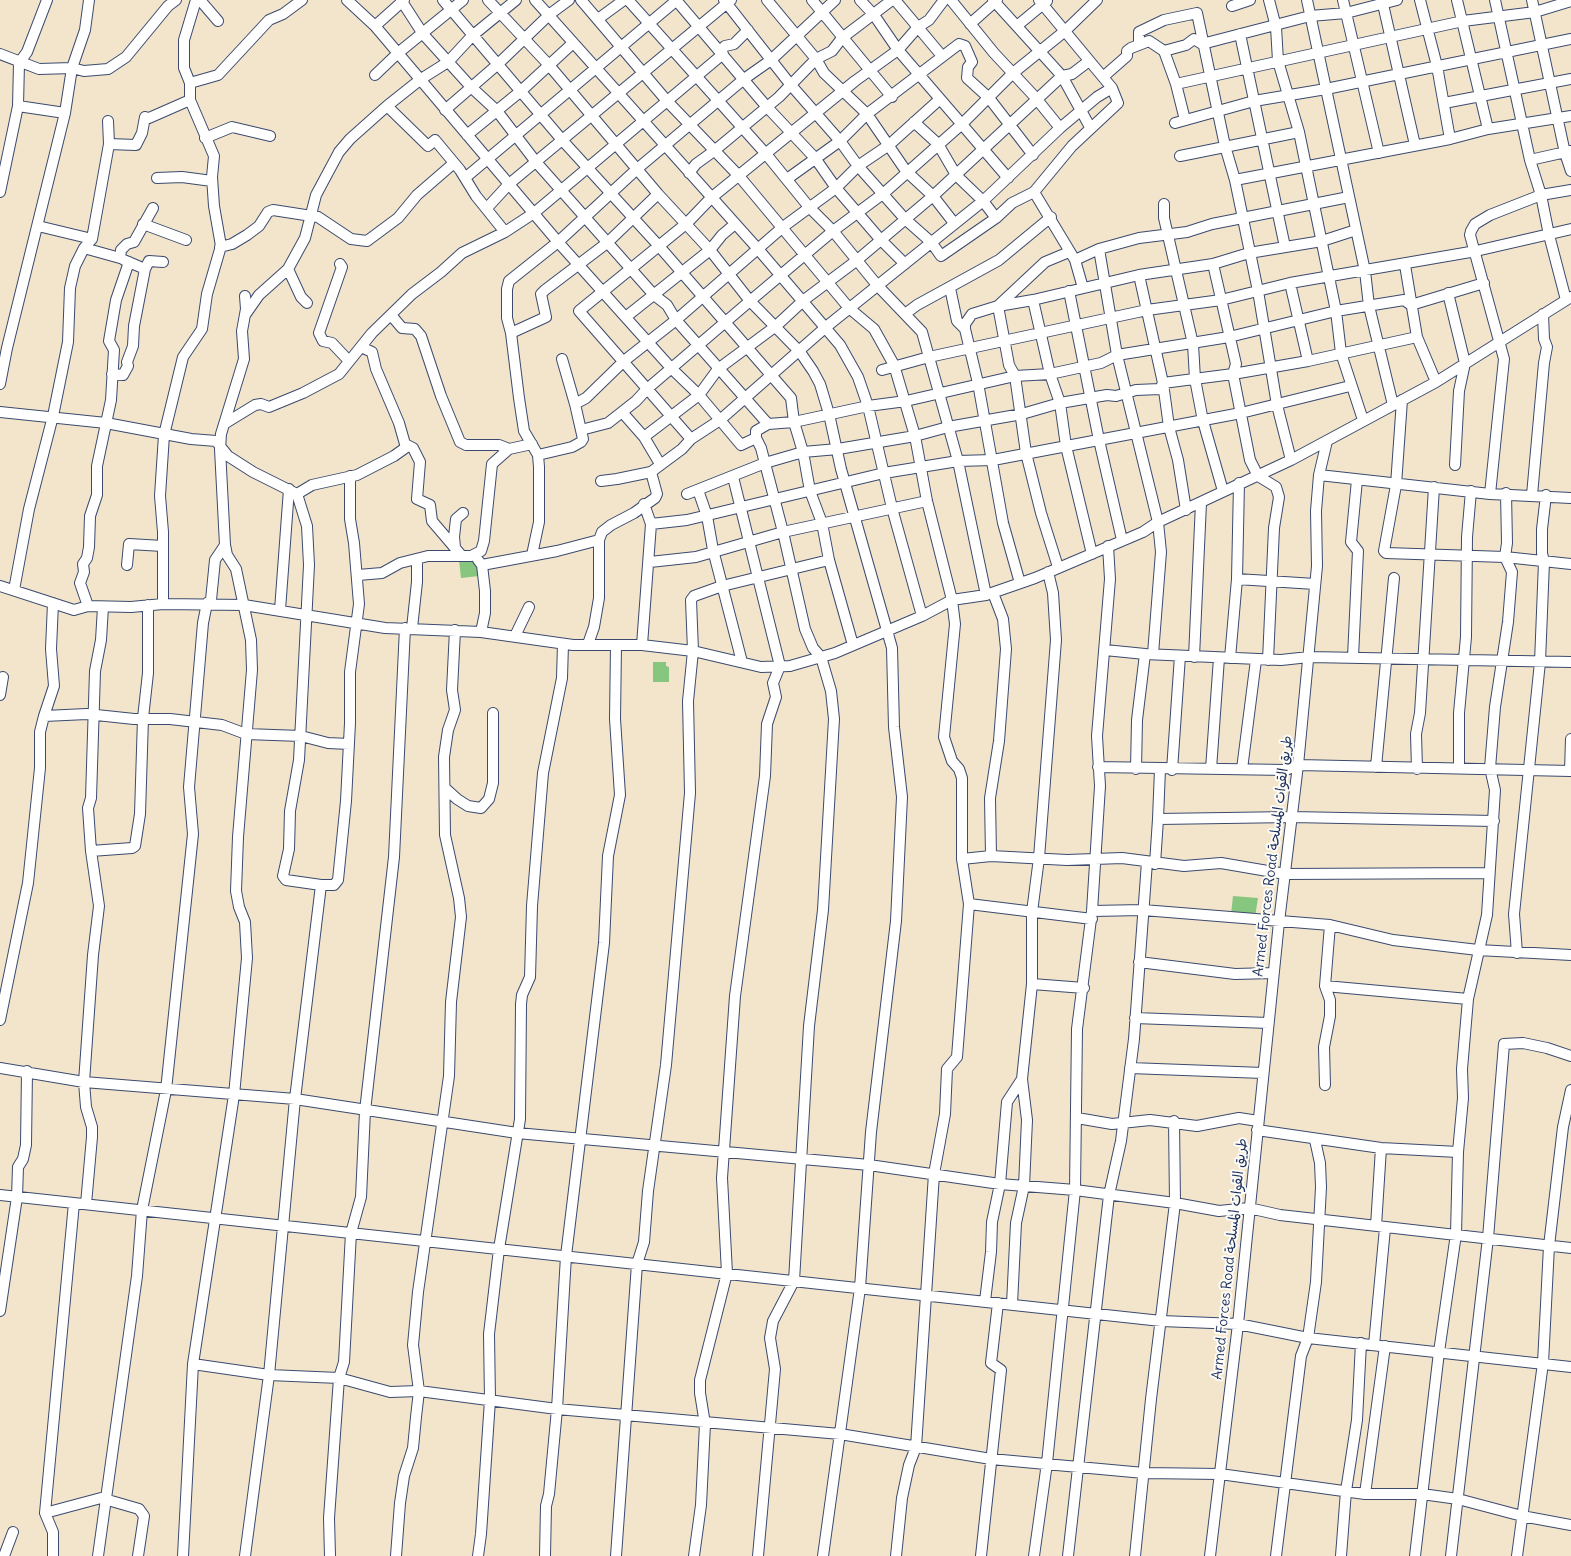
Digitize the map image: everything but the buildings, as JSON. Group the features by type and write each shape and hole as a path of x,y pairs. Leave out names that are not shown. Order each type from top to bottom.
{"street":[{"path":"0,192 18,106 19,63 27,52 46,0"},
{"path":"0,384 7,348 65,113 72,68 85,30 89,0"},
{"path":"0,54 19,63 39,69 72,68 84,71 108,69 138,44 168,6 176,0"},
{"path":"163,604 164,546 160,496 164,435 183,357 202,329 207,294 220,247 212,181 214,156 190,100 190,83 184,68 184,40 198,0 218,21"},
{"path":"190,83 218,75 269,20 283,14 302,0"},
{"path":"443,0 497,65 542,114 563,141 658,245 790,398 810,491 822,523 829,560 853,645"},
{"path":"374,75 463,0"},
{"path":"488,0 548,64 568,90 658,194 687,223 730,273 750,301 800,352 820,384 838,449 841,469 846,481 892,648 894,727 902,797 896,922 870,1132 860,1288 824,1556"},
{"path":"244,316 259,295 288,269 305,238 309,215 316,195 340,152 350,139 421,79 448,62 472,36 516,0"},
{"path":"535,0 550,14 573,43 804,300 840,345 858,377 868,406 892,508 922,616"},
{"path":"445,110 497,65 550,14 569,0"},
{"path":"581,0 645,72 667,100 714,152 739,176 850,308 874,329 894,365 906,401 915,436 927,501 952,600 955,624 944,737 952,761 959,769 962,778 962,859 969,904 957,1057 947,1069 945,1114 934,1174 916,1447 909,1465 902,1498 896,1556"},
{"path":"598,19 626,0 766,154 877,285 922,332 937,394 958,461 989,594 1003,619 1006,649 999,741 990,798 991,856"},
{"path":"465,178 676,0 766,106 815,158 836,188 880,239 905,264"},
{"path":"767,0 816,59 824,73 867,114 906,170 933,196 954,222"},
{"path":"812,0 892,97"},
{"path":"532,555 540,499 538,456 524,431 512,333 506,303 510,281 558,242 637,169 691,126 744,79 771,60 835,0"},
{"path":"860,0 874,15 898,50 1008,178"},
{"path":"689,173 696,164 714,152 742,128 816,59 832,51 842,38 893,0 942,56"},
{"path":"690,439 624,361 596,334 579,311 630,267 687,223 711,198 869,70 898,50 918,27 929,20 944,0"},
{"path":"952,0 970,24 1060,128"},
{"path":"1232,6 1250,0"},
{"path":"1269,0 1276,26 1278,60 1299,132 1315,204 1336,311 1340,353 1363,420"},
{"path":"1307,0 1365,272 1369,306 1379,346 1398,402 1396,484 1383,550 1386,553 1505,557 1571,564"},
{"path":"1343,0 1379,153"},
{"path":"1164,51 1186,45 1194,39 1202,44 1310,16 1346,13 1382,2 1398,0"},
{"path":"1420,0 1437,66 1450,139"},
{"path":"1457,0 1488,130"},
{"path":"0,586 74,610 88,606 148,606 207,602 244,605 358,624 481,632 563,644 642,645 693,651 769,668 821,658 922,616 952,600 989,594 1020,583 1143,532 1158,522 1291,460 1436,382 1568,298 1549,235 1541,195 1530,160 1495,0"},
{"path":"1532,0 1571,171"},
{"path":"351,1 421,79 445,110 602,292 627,316 672,369 698,395 741,444 756,438"},
{"path":"374,26 402,1 423,34 471,87 497,111 561,192 654,295 667,305 676,320 718,370 745,396 768,424"},
{"path":"487,208 509,184 672,51 727,1 790,84 840,141 858,166 884,193 905,219 931,242 941,256 996,218 1012,203 1034,192 1090,127 1118,102 1112,88 1043,1 1018,25"},
{"path":"970,24 995,1 1062,76 1083,111 1090,127"},
{"path":"1176,84 1353,43 1392,38 1463,21 1535,12 1571,1"},
{"path":"581,430 608,423 636,401 647,389 833,231 884,193 906,170 962,124 1014,73 1065,31 1092,2"},
{"path":"1382,2 1392,38 1415,145"},
{"path":"1139,45 1139,32 1164,20 1197,12 1202,44 1220,110 1225,146 1235,180 1258,291 1277,405 1291,460"},
{"path":"224,424 255,405 261,404 269,407 318,386 339,374 361,347 412,294 462,253 505,232 561,192 643,120 696,77 725,46 734,44 748,30"},
{"path":"1240,34 1285,247"},
{"path":"1175,123 1254,101 1326,89 1362,80 1571,39"},
{"path":"1103,77 1127,56 1127,51 1149,42 1164,51 1176,84 1185,120"},
{"path":"467,135 521,91 548,64 573,43"},
{"path":"787,179 840,141 867,114 892,97 959,44 965,46 972,62 968,67 967,78 989,98 1033,155"},
{"path":"644,437 698,395 718,370 776,326 804,300 856,261 933,196 1010,127 1062,76 1072,74 1089,61"},
{"path":"1444,103 1516,91 1571,79"},
{"path":"601,480 617,480 651,472 682,449 690,439 720,420 745,396 800,352 826,327 954,222 983,201 1060,128 1083,111 1097,97 1112,88"},
{"path":"109,144 136,145 142,133 145,117 149,118 190,100"},
{"path":"575,404 586,398 624,361 676,320 783,227 836,188 858,166 889,145 940,100"},
{"path":"18,106 65,113"},
{"path":"387,106 428,146 435,140 505,232"},
{"path":"1235,180 1488,130 1571,116"},
{"path":"14,590 29,509 53,416 68,342 70,288 75,266 84,248 92,239 109,144 108,121"},
{"path":"914,122 938,144 956,175 983,201 996,218"},
{"path":"205,138 232,127 270,136"},
{"path":"1180,156 1299,132"},
{"path":"1530,160 1568,152"},
{"path":"220,247 232,244 259,226 271,210 309,215 323,219 351,239 367,241 398,218 417,195 454,163"},
{"path":"157,178 182,177 212,181"},
{"path":"1490,494 1504,363 1500,341 1470,235 1475,224 1490,215 1541,195 1571,190"},
{"path":"1034,192 1051,217 1072,256 1083,288"},
{"path":"512,333 546,317 542,294 553,283 580,266 607,243 658,194"},
{"path":"998,306 1045,262 1139,238 1187,232 1277,210 1349,196"},
{"path":"1164,204 1164,218 1193,344 1195,379 1203,420 1223,491"},
{"path":"118,258 127,244 134,242 153,208"},
{"path":"906,314 917,305 999,260 1051,217"},
{"path":"143,224 186,240"},
{"path":"627,316 710,250 722,235 735,224"},
{"path":"38,226 92,239"},
{"path":"882,370 894,365 929,357 969,348 1005,343 1147,310 1221,300 1290,283 1405,265 1571,229"},
{"path":"1020,583 1003,523 978,383 965,329 965,324 972,314 998,306 1139,276 1213,264 1250,253 1322,241 1356,230"},
{"path":"84,248 118,258 145,269"},
{"path":"1099,249 1106,283 1110,320 1125,394 1158,522 1162,552 1149,654 1136,720 1136,769"},
{"path":"112,374 123,375 128,366 127,362 134,346 134,326 145,269 149,261 163,262"},
{"path":"88,606 80,583 84,572 83,564 87,558 89,547 90,516 97,495 97,466 111,400 114,350 109,341 116,300 129,262"},
{"path":"340,264 342,267 319,333 323,341 332,343 349,361"},
{"path":"1213,264 1236,364 1233,374 1250,460 1258,476 1276,487 1279,497 1274,528 1268,660"},
{"path":"1405,265 1417,337 1436,382"},
{"path":"288,269 296,290 307,303"},
{"path":"1139,276 1156,347 1169,427 1178,460 1186,510"},
{"path":"1411,305 1484,282"},
{"path":"1290,283 1300,318 1308,361"},
{"path":"950,288 957,321 965,329"},
{"path":"1069,291 1098,440 1122,540"},
{"path":"1448,293 1465,363 1459,391 1455,465"},
{"path":"183,1556 194,1364 234,1095 247,958 245,922 236,892 238,837 244,785 246,734 252,670 251,640 244,605 240,597 236,569 227,555 224,545 220,448 224,424 244,359 245,296"},
{"path":"1033,300 1039,334 1060,403 1066,446 1092,554"},
{"path":"758,1556 775,1369 770,1338 773,1321 794,1281 809,1026 823,910 834,749 833,705 821,658 813,648 805,629 793,568 765,463 756,438 756,431 768,424 794,422 868,406 906,401 1015,376 1050,374 1101,363 1117,355 1156,347 1193,344 1229,337 1300,318 1336,311 1404,300 1411,305"},
{"path":"998,306 1009,365 1015,376 1022,414 1026,453 1041,513 1058,567"},
{"path":"1532,495 1547,347 1544,339 1543,314"},
{"path":"391,315 402,328 415,329 420,336 460,442 499,445 509,449"},
{"path":"1163,383 1233,374 1308,361 1417,337"},
{"path":"361,347 372,352 377,373 399,422 404,444 413,448 420,462 416,499 430,505 432,521 463,553 478,559 482,565 485,613 481,632"},
{"path":"538,456 572,447 583,439 562,358"},
{"path":"687,494 765,463 803,452 838,449 915,436 1022,414 1060,403 1125,394 1136,390 1160,389 1163,383"},
{"path":"651,524 677,522 707,516 846,481 958,461 993,460 1241,413 1350,386"},
{"path":"0,412 106,423 164,435 216,441 220,448 253,472 293,491 307,526 309,552 304,614 300,736 290,811 289,850 283,876 286,880 321,885 334,885 338,880 346,801 350,672 358,624 358,575 350,519 350,476"},
{"path":"622,412 644,437 660,464"},
{"name":"Armed Forces Road طريق القوات المسلحة","path":"1210,1556 1238,1324 1268,1023 1298,765 1317,566 1316,511 1319,475 1327,441"},
{"path":"358,575 382,574 400,563 417,558 481,551 484,541 492,464 509,449 532,444"},
{"path":"293,491 312,484 350,476 394,456 408,446"},
{"path":"588,644 594,628 599,598 599,540 602,532 611,525 634,513 657,496 651,472"},
{"path":"1319,475 1471,490 1490,494 1506,493 1571,498"},
{"path":"694,1556 701,1505 705,1424 700,1380 727,1273 722,1178 737,979 749,906 765,776 767,724 776,697 773,683 780,666 733,477"},
{"path":"1353,657 1358,551 1351,542 1357,480"},
{"path":"1211,769 1224,658 1237,579 1239,483"},
{"path":"1417,769 1416,734 1420,712 1424,659 1434,487"},
{"path":"698,490 707,516 713,550 742,662"},
{"path":"1459,768 1459,713 1462,659 1466,637 1467,556 1471,490"},
{"path":"280,610 293,491"},
{"path":"1415,1556 1439,1352 1456,1234 1458,1152 1463,1098 1462,1069 1468,999 1487,915 1488,873 1494,821 1495,790 1490,768 1512,572 1505,557 1507,543 1506,493"},
{"path":"1517,953 1514,914 1540,662 1544,562 1542,528 1546,495"},
{"path":"650,562 696,557 713,550 784,532 927,501"},
{"path":"1194,657 1201,503"},
{"path":"642,645 650,562 651,524 644,504"},
{"path":"462,513 456,520 454,537 463,553"},
{"path":"482,565 557,551 599,540"},
{"path":"127,565 129,544 164,546"},
{"path":"98,1556 137,1276 142,1210 166,1090 193,834 189,788 207,602 211,600 215,560 224,545"},
{"path":"1034,1556 1047,1463 1075,1190 1077,1029 1084,988 1092,915 1100,786 1097,736 1110,579 1108,546"},
{"path":"332,1555 328,1518 339,1378 344,1362 351,1233 361,1197 365,1111 394,857 409,628 417,582 417,558"},
{"path":"616,1556 638,1264 644,1242 648,1191 671,1018 690,793 688,701 693,651 691,600 694,596 722,586 829,560"},
{"path":"1012,1304 1016,1223 1024,1186 1027,1120 1022,1079 1032,984 1032,912 1039,858 1056,640 1053,593 1048,572"},
{"path":"1376,767 1394,578"},
{"path":"1237,579 1315,584"},
{"path":"0,1020 28,884 40,768 40,732 54,686 51,650 53,604"},
{"path":"91,851 132,848 136,846 140,814 143,718 148,673 148,606"},
{"path":"86,1204 92,1127 86,1107 84,1082 93,954 99,906 91,851 88,808 91,798 95,671 101,640 103,607"},
{"path":"515,636 529,607"},
{"path":"396,1556 400,1503 404,1476 413,1448 419,1391 414,1344 425,1241 449,1076 451,1002 461,917 459,898 445,836 446,789 444,757 448,730 455,710 452,690 455,630"},
{"path":"478,1556 490,1400 489,1334 499,1249 518,1133 521,1104 521,1004 522,995 530,977 532,906 542,773 562,678 563,644"},
{"path":"544,1556 546,1506 549,1494 557,1409 566,1256 604,943 608,856 620,795 615,719 616,646"},
{"path":"1105,650 1256,660 1294,660 1309,656 1571,662"},
{"path":"1172,770 1180,656"},
{"path":"1242,770 1256,660"},
{"path":"0,678 3,677 0,696"},
{"path":"446,789 468,806 481,808 489,799 493,783 493,713"},
{"path":"44,716 94,714 195,722 222,725 246,734 300,736 349,744"},
{"path":"1098,767 1172,770 1286,770 1298,765 1571,771 1571,739"},
{"path":"1068,1556 1097,1314 1108,1195 1123,1122 1130,1068 1143,910 1158,819 1160,769"},
{"path":"1158,819 1292,817 1494,821"},
{"path":"962,859 991,856 1122,858 1184,866 1221,863 1285,874 1488,873"},
{"path":"245,1556 269,1375 295,1100 321,885"},
{"path":"969,904 1032,912 1092,915 1143,910 1330,925 1393,940 1478,950 1571,956"},
{"path":"1325,1085 1324,1047 1330,1016 1330,1000 1325,986 1330,925"},
{"path":"1139,962 1235,974 1274,973"},
{"path":"1032,984 1084,988"},
{"path":"1325,986 1468,999"},
{"path":"1135,1018 1268,1023"},
{"path":"1451,1556 1488,1238 1504,1044 1523,1043 1571,1056"},
{"path":"0,1068 84,1082 295,1100 518,1133 869,1165 1000,1184 1075,1190 1175,1203 1219,1211 1249,1208 1280,1215 1571,1248"},
{"path":"1130,1068 1264,1073"},
{"path":"0,1311 17,1197 18,1167 23,1159 26,1145 27,1071"},
{"path":"984,1301 991,1252 992,1222 1000,1184 1007,1102 1022,1079"},
{"path":"1517,1556 1543,1364 1549,1246 1563,1127 1571,1090"},
{"path":"1077,1118 1112,1124 1150,1120 1174,1121 1197,1126 1239,1118 1258,1126 1315,1140 1381,1148 1458,1152"},
{"path":"1135,1556 1175,1203 1174,1121"},
{"path":"1276,1556 1301,1356 1308,1338 1316,1282 1321,1187 1315,1140"},
{"path":"1374,1345 1380,1227 1381,1148"},
{"path":"0,1195 1161,1321 1238,1324 1308,1338 1571,1366"},
{"path":"53,1556 53,1532 45,1513 74,1203"},
{"path":"981,1556 1001,1370 991,1363 998,1302"},
{"path":"1341,1556 1346,1491 1357,1420 1361,1343"},
{"path":"1365,1494 1385,1346"},
{"path":"194,1364 269,1375 339,1378 390,1392 419,1391 557,1409 705,1424 769,1427 840,1434 991,1458 1144,1473 1220,1474 1365,1494 1422,1494 1458,1499 1522,1516 1571,1525"},
{"path":"45,1513 96,1498 106,1498 142,1511 144,1516 138,1556"},
{"path":"4,1556 13,1532"}],"green space":[{"path":"459,560 477,561 479,576 461,578"},
{"path":"653,662 666,662 666,666 669,667 669,682 653,682"},
{"path":"1233,896 1258,898 1255,917 1231,914"}]}
